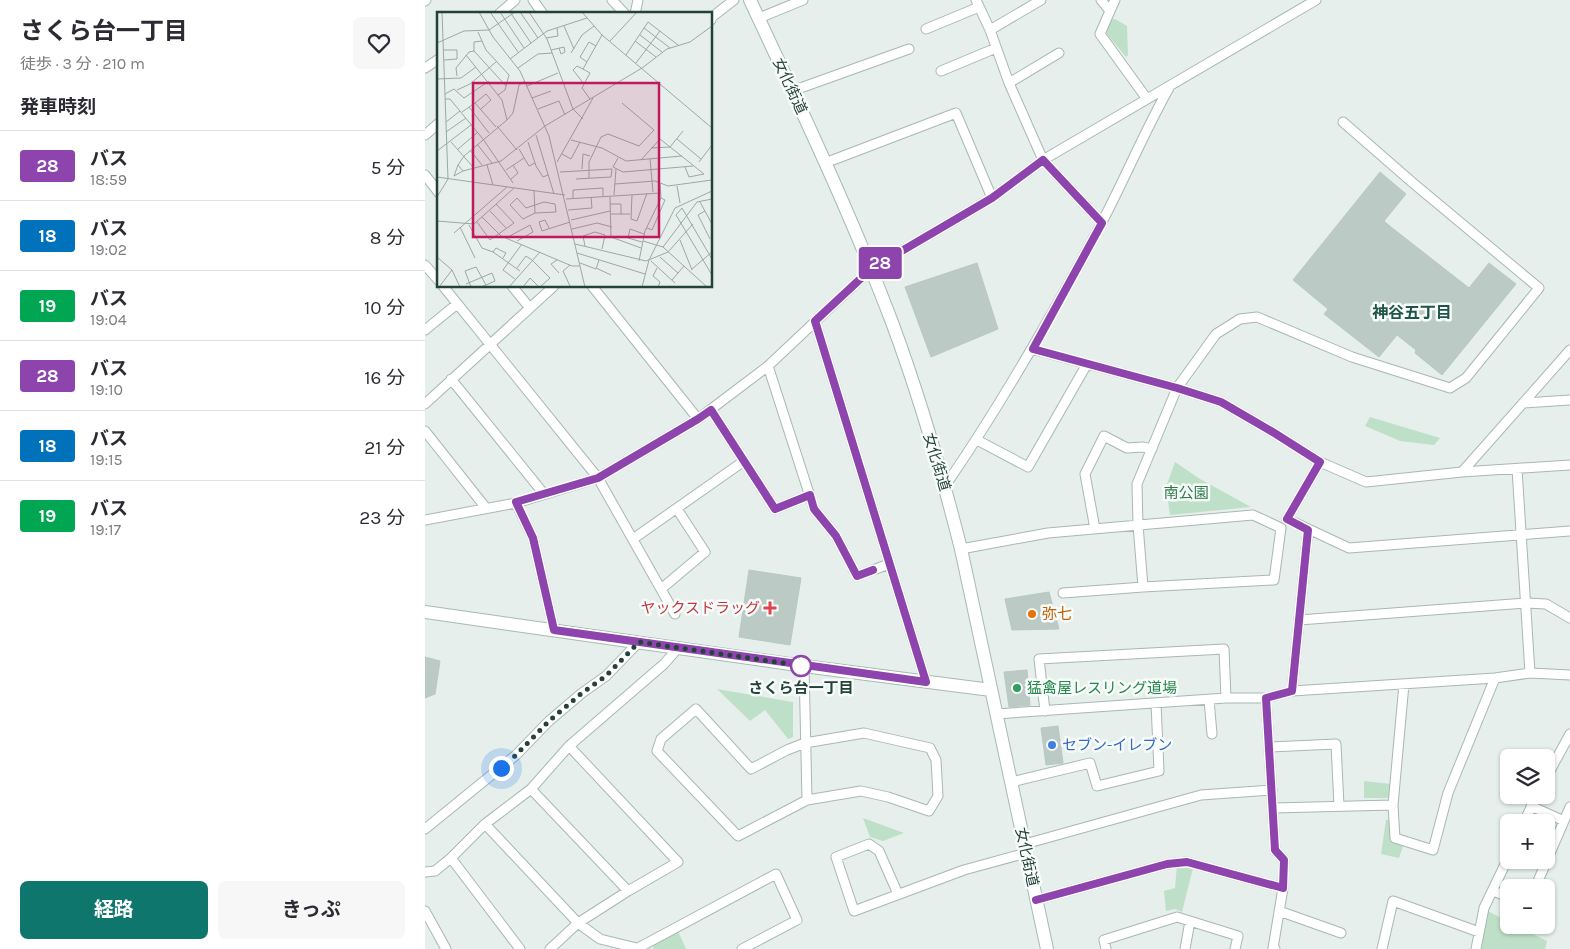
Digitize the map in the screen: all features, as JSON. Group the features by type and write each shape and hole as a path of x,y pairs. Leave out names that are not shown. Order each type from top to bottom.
{"street":[{"path":"501,12 515,0"},
{"path":"533,0 542,12"},
{"path":"612,0 623,12"},
{"path":"713,16 734,0"},
{"name":"女化街道","path":"751,0 871,269 917,396 945,486 961,549 1047,949"},
{"path":"759,18 803,0"},
{"path":"990,30 1041,0"},
{"path":"1101,0 1109,11"},
{"path":"1115,0 1100,34 1147,99"},
{"path":"426,517 516,502 598,478 711,410 768,366 871,269 992,198 1043,160 1316,0"},
{"path":"925,29 978,4 990,30 1009,83 1043,160 1102,223"},
{"path":"941,71 996,48"},
{"path":"792,92 909,49"},
{"path":"1009,83 1059,54"},
{"path":"425,68 437,60"},
{"path":"945,486 977,440 1033,349 1102,223 1170,86"},
{"path":"825,163 956,113 992,198"},
{"path":"1143,587 1137,484 1177,388 1216,334 1240,319 1257,318 1352,357 1450,388 1466,378 1539,288 1413,184 1343,122"},
{"path":"425,135 437,125"},
{"path":"425,175 437,190"},
{"path":"425,264 437,279"},
{"path":"445,288 598,478 675,614"},
{"path":"514,288 529,307"},
{"path":"425,404 552,288"},
{"path":"593,288 698,419"},
{"path":"425,330 457,304"},
{"path":"815,321 926,682"},
{"path":"1033,349 1177,388 1221,402 1320,462 1367,482 1462,472 1570,465"},
{"path":"1462,472 1570,350"},
{"path":"977,440 1028,467 1087,364"},
{"path":"768,366 814,509 836,536 857,576 889,564"},
{"path":"451,380 544,494"},
{"path":"1523,403 1570,400"},
{"path":"711,410 775,509 810,495"},
{"path":"425,431 486,508"},
{"path":"1095,529 1085,474 1104,436 1127,448 1143,447 1152,449"},
{"path":"633,539 743,461"},
{"path":"1320,462 1287,519 1349,548 1570,531"},
{"path":"1517,469 1530,673"},
{"path":"516,502 533,538 554,630"},
{"path":"661,588 705,552 677,508"},
{"path":"961,549 1048,534 1253,516 1281,528 1274,580 1063,593"},
{"path":"1292,691 1308,530"},
{"path":"1299,620 1526,603 1546,604 1570,618"},
{"path":"425,612 804,666 991,690"},
{"path":"425,829 516,755 549,721 582,693 606,676 639,642"},
{"path":"425,872 435,871 485,824 531,789 569,746 664,664 679,648"},
{"path":"1045,711 1039,659 1224,649 1226,698"},
{"path":"804,666 807,800"},
{"path":"996,714 1226,698 1266,698 1292,691 1495,678 1530,673 1570,675"},
{"path":"1404,684 1393,805 1395,838 1433,850 1448,793 1495,678"},
{"path":"1266,698 1275,850 1284,860 1283,888 1273,948 1275,949"},
{"path":"1209,700 1212,734"},
{"path":"1011,782 1090,763 1097,786 1159,771 1155,703"},
{"path":"696,709 751,769 787,750 805,743 865,733 930,748 936,760 938,796 929,811 888,797 861,791 807,800 738,836 657,751 661,739 696,709"},
{"path":"1555,762 1570,734"},
{"path":"1269,747 1336,744 1339,806"},
{"path":"550,949 578,923 628,891 679,862 569,746"},
{"path":"531,789 628,891"},
{"path":"898,894 879,851 869,844 835,857 854,911 1025,848 1201,795 1272,790"},
{"path":"1273,808 1393,805"},
{"path":"1528,814 1531,806 1564,821"},
{"path":"1539,879 1570,807"},
{"path":"485,824 578,923 600,939 640,948 776,874 797,920 742,949"},
{"path":"451,858 520,949"},
{"path":"1036,900 1167,864 1187,862 1283,888"},
{"path":"1476,949 1484,908 1503,869"},
{"path":"1493,890 1500,893"},
{"path":"1382,949 1393,901 1479,932"},
{"path":"425,911 447,949"},
{"path":"1279,911 1341,933"},
{"path":"1106,949 1104,940 1177,917 1238,936 1235,949"},
{"path":"1185,949 1190,921"}],"green space":[{"path":"1115,19 1127,26 1128,55 1126,57 1106,33 1111,20"},
{"path":"1370,417 1440,438 1434,445 1400,441 1365,426"},
{"name":"南公園","path":"1175,462 1200,479 1251,507 1170,515 1166,487"},
{"path":"717,689 793,702 793,737 788,739 765,710 750,721"},
{"path":"1364,781 1391,784 1390,795 1387,798 1364,798"},
{"path":"863,818 904,833 883,841 870,837"},
{"path":"1386,820 1389,820 1390,833 1393,839 1403,846 1399,858 1381,854"},
{"path":"1177,865 1193,868 1182,912 1175,909 1166,911 1164,891 1175,888"},
{"path":"1486,910 1500,917 1500,934 1533,934 1547,941 1545,949 1479,949"},
{"path":"678,931 686,949 654,949 652,943"}],"building":[{"path":"1380,172 1406,194 1384,221 1391,227 1469,288 1489,263 1516,284 1442,375 1397,335 1379,357 1324,314 1328,309 1293,280"},
{"path":"977,263 998,329 931,357 905,287"},
{"name":"ヤックスドラッグ","path":"749,570 801,578 790,645 739,637"},
{"name":"弥七","path":"1049,592 1059,629 1012,630 1005,599"},
{"path":"425,657 440,661 435,694 425,698"},
{"path":"1027,670 1030,705 1009,707 1004,672"},
{"name":"セブン-イレブン","path":"1058,726 1063,763 1046,765 1041,728"}],"bus line":[{"name":"28","path":"873,570 857,576 836,536 814,509 810,495 775,509 711,410 598,478 516,502 533,538 554,630 926,682 815,321 871,269 992,198 1043,160 1102,223 1033,349 1177,388 1221,402 1320,462 1287,519 1308,530 1292,691 1266,698 1275,850 1284,860 1283,888 1187,862 1167,864 1036,900"}],"place":[{"name":"ヤックスドラッグ","path":"770,608"},
{"name":"弥七","path":"1032,614"},
{"name":"さくら台一丁目","path":"801,666"},
{"name":"猛禽屋レスリング道場","path":"1017,688"},
{"name":"セブン-イレブン","path":"1052,745"}],"district":[{"name":"神谷五丁目","path":"1412,312"}],"route":[{"path":"501,768 549,721 582,693 606,676 639,642 804,666 801,666"}]}
